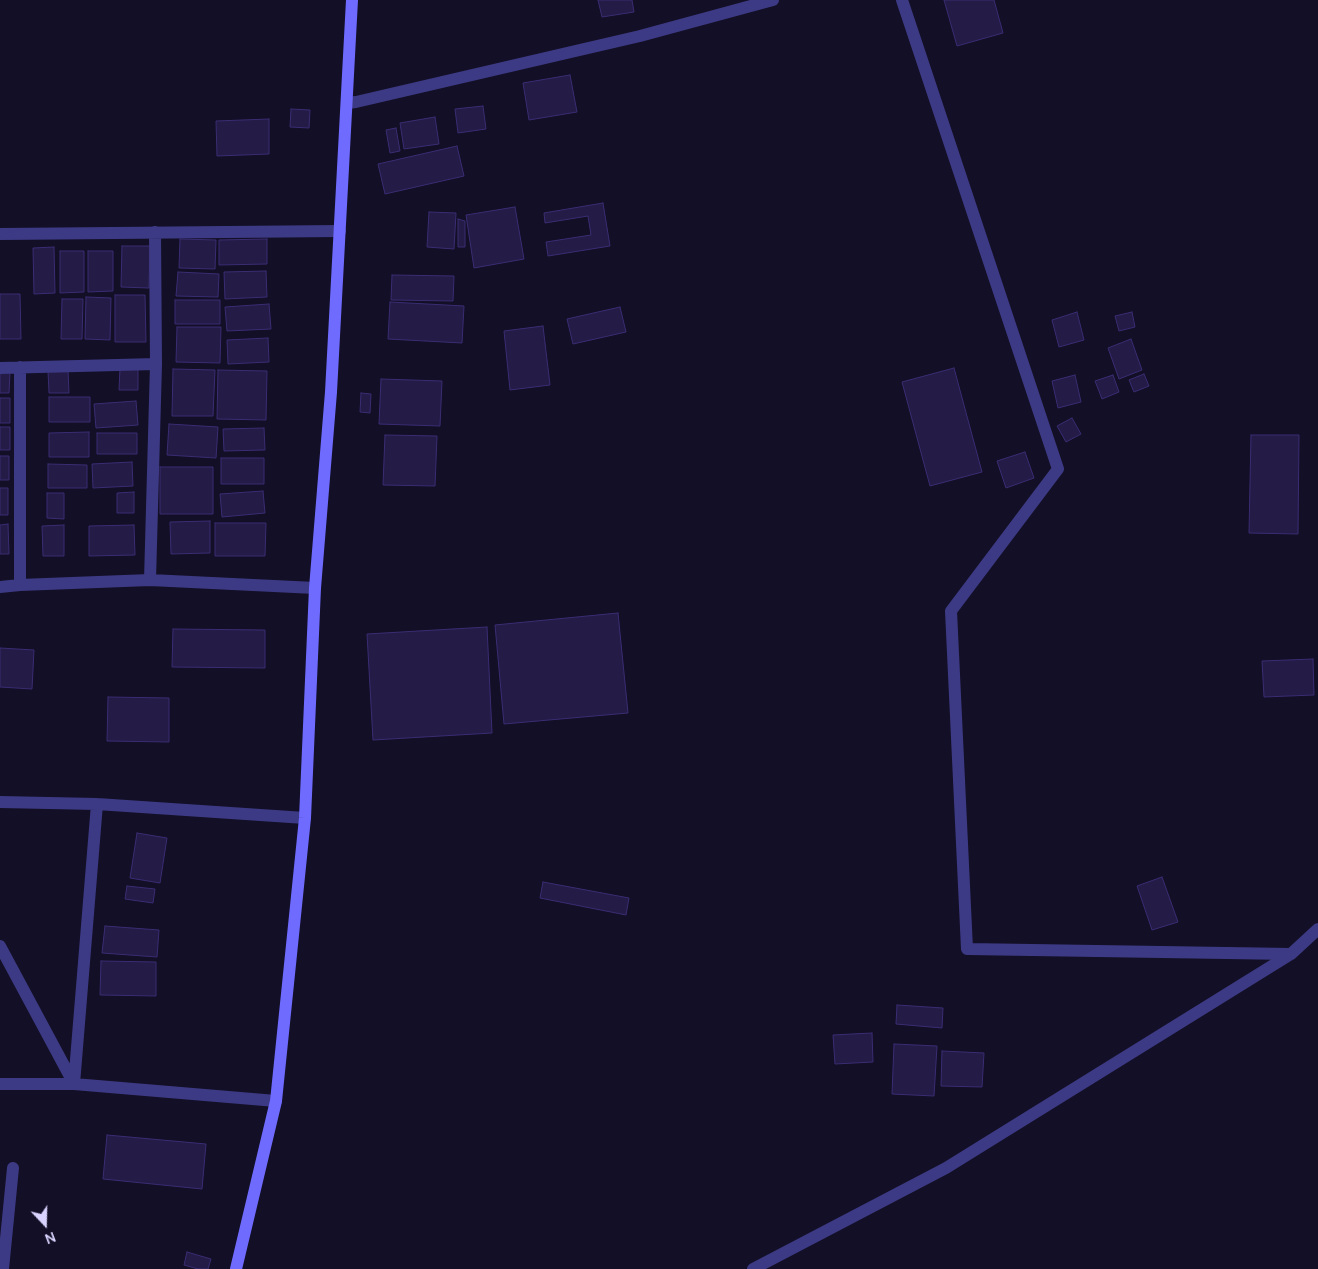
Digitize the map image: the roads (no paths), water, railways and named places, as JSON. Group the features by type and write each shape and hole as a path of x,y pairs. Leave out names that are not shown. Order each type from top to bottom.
{"main road":[{"path":"236,1269 276,1101 305,818 315,588 331,392 352,0"}],"street":[{"path":"347,103 640,36 773,0"},
{"path":"902,0 1058,468 952,611 967,948 1291,954"},
{"path":"0,234 340,231"},
{"path":"150,580 156,364 155,232"},
{"path":"0,368 156,364"},
{"path":"20,367 20,585"},
{"path":"0,587 150,580 315,588"},
{"path":"0,802 97,804 305,818"},
{"path":"74,1084 97,804"},
{"path":"753,1269 946,1168 1291,954 1318,929"},
{"path":"0,946 74,1084"},
{"path":"0,1084 74,1084 276,1101"},
{"path":"3,1269 13,1168"}]}
